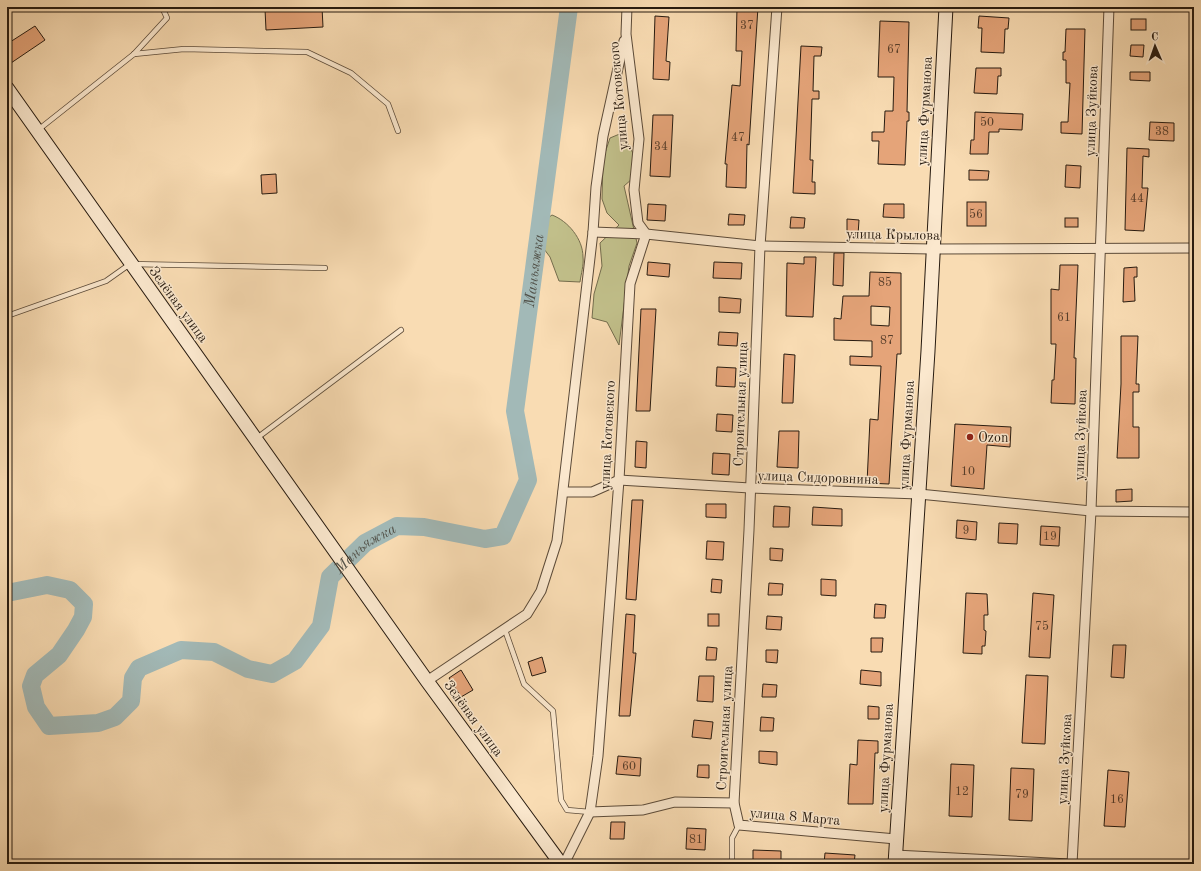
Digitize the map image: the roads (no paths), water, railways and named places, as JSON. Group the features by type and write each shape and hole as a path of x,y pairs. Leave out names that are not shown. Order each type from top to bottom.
{"street":[{"name":"улица Котовского","path":"564,864 590,812 598,756 619,480 630,284 646,234 638,223 634,190 638,139 626,34 626,7"},
{"name":"Строительная улица","path":"734,803 750,488 760,246 776,7"},
{"name":"улица Фурманова","path":"895,859 919,494 946,7"},
{"name":"улица Зуйкова","path":"1071,864 1091,511 1109,7"},
{"path":"427,681 527,614 540,591 557,541 593,232 596,187 603,136 626,34"},
{"name":"Зелёная улица","path":"7,88 130,264 327,538 427,681 561,864"},
{"name":"улица Крылова","path":"593,232 646,234 760,246 932,249 1194,248"},
{"name":"улица Сидоровнина","path":"562,492 592,492 619,480 750,488 919,494 1091,511 1194,512"},
{"name":"улица 8 Марта","path":"590,812 643,810 675,802 734,803 740,825 896,839"},
{"path":"895,859 1071,864"}],"lane":[{"path":"36,131 134,54 167,18 162,7"},
{"path":"134,54 184,49 307,52 351,74 388,104 398,131"},
{"path":"7,316 106,281 130,264 325,268"},
{"path":"256,439 401,330"},
{"path":"505,630 524,684 552,711 561,800 567,810 590,812"},
{"path":"732,864 732,838 740,825"}],"waterway":[{"name":"Маньяжка","path":"7,593 47,585 70,590 84,604 83,617 76,630 59,655 35,675 31,686 36,707 49,726 98,723 115,717 131,701 133,678 139,668 181,650 214,652 248,669 272,674 295,661 321,626 330,577 365,543 397,526 424,527 485,539 503,536 528,480 515,411 569,7"}],"place":[{"name":"Ozon","path":"970,437"}]}
